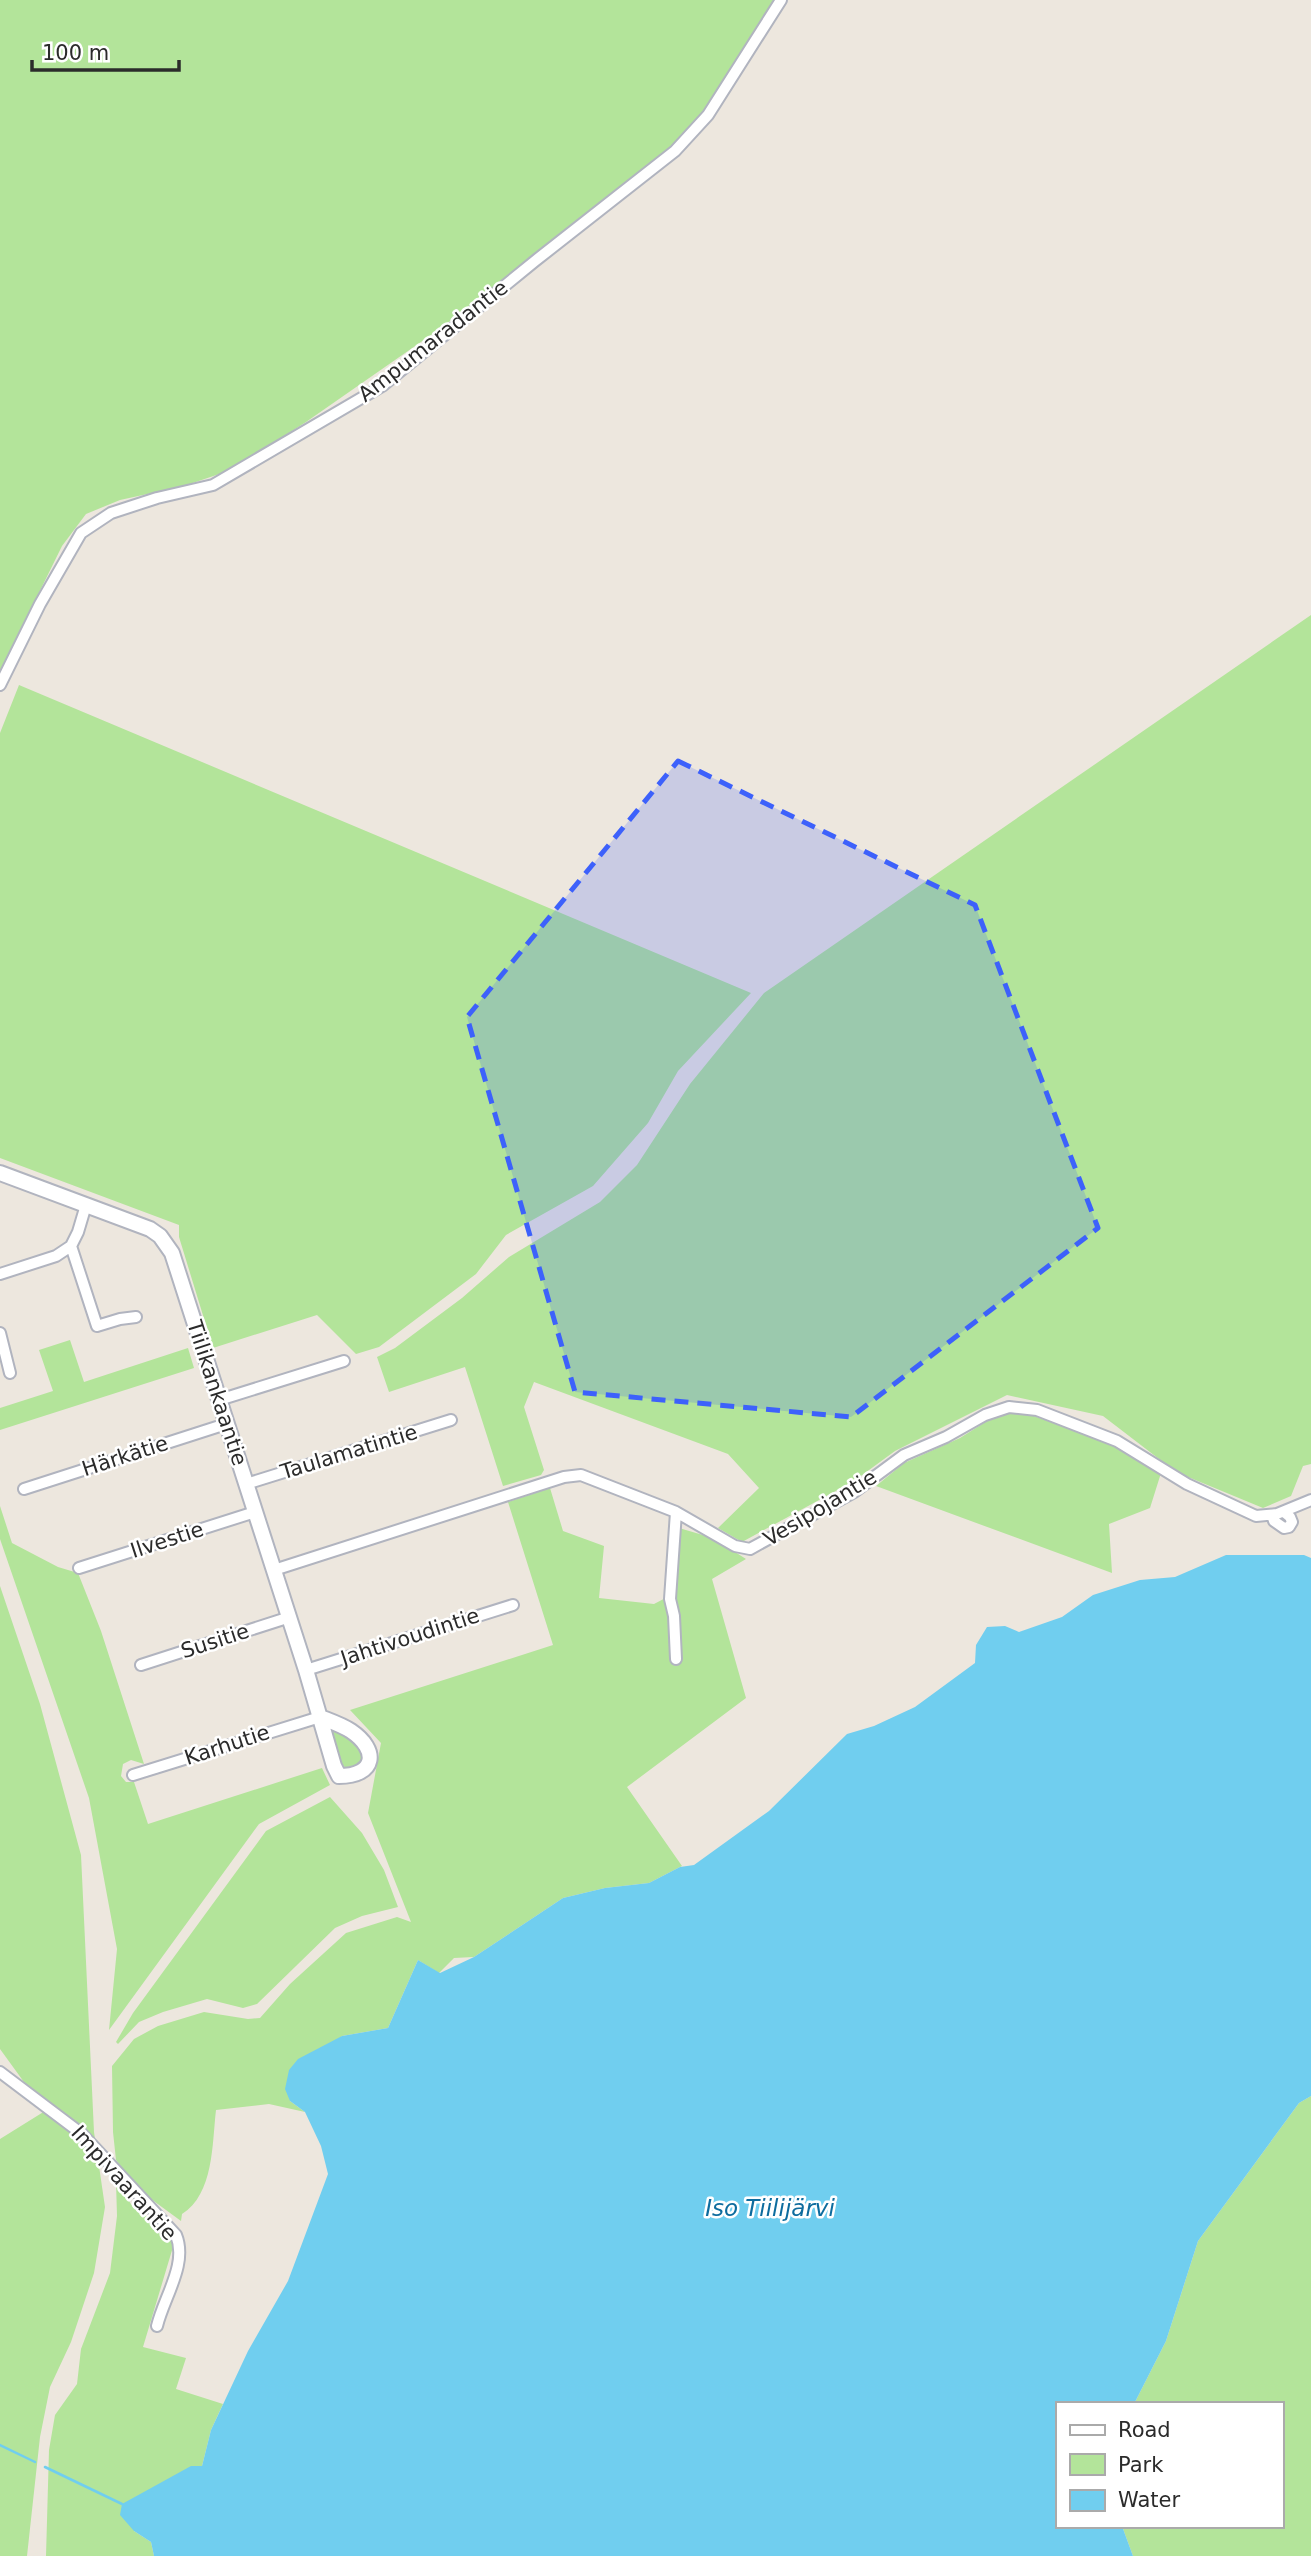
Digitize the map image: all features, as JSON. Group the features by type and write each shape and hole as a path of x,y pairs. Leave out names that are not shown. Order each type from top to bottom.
{"street":[{"name":"Ampumaradantie","path":"0,685 40,604 81,533 111,513 157,498 213,485 382,386 675,150 708,115 781,0"},
{"name":"Tiilikankaantie","path":"0,1173 150,1229 160,1236 172,1253 320,1717"},
{"path":"0,1274 56,1255 71,1246 86,1205"},
{"path":"71,1246 97,1326 136,1317"},
{"path":"0,1333 10,1373"},
{"path":"219,1400 344,1361"},
{"name":"Vesipojantie","path":"274,1570 564,1477 581,1475 676,1512 735,1546 750,1549 854,1492 904,1455 946,1437 998,1409 1020,1406 1046,1413 1117,1441 1204,1493 1256,1516 1272,1516 1274,1521 1284,1528 1289,1527 1292,1522 1290,1517 1283,1512"},
{"name":"Taulamatintie","path":"246,1484 451,1420"},
{"name":"Härkätie","path":"24,1489 226,1424"},
{"path":"1272,1516 1311,1500"},
{"name":"Ilvestie","path":"79,1568 255,1512"},
{"path":"676,1512 670,1599 674,1616 676,1659"},
{"name":"Jahtivoudintie","path":"306,1670 513,1605"},
{"name":"Susitie","path":"141,1665 289,1617"},
{"name":"Karhutie","path":"133,1775 320,1717"},
{"name":"Impivaarantie","path":"0,2072 82,2134 177,2235 181,2245 180,2260 157,2326"}],"highlighted area":[{"path":"678,761 975,905 1098,1228 851,1417 575,1392 467,1017"}],"green space":[{"path":"0,0 775,0 705,110 659,159 441,328 306,422 231,470 184,486 120,500 86,514 62,546 0,672"},
{"path":"1311,615 1311,1464 1303,1466 1291,1496 1263,1508 1176,1472 1103,1416 1007,1395 895,1451 854,1481 742,1542 718,1528 759,1488 728,1454 534,1382 524,1407 544,1470 541,1475 503,1486 465,1367 389,1392 377,1357 395,1348 462,1298 509,1257 600,1202 637,1165 690,1084 764,993"},
{"path":"19,685 751,993 678,1071 648,1123 593,1186 506,1235 476,1274 379,1347 356,1354 317,1315 213,1348 179,1237 179,1225 0,1158 0,733"},
{"path":"70,1340 84,1382 188,1348 194,1368 0,1430 0,1408 53,1391 39,1350"},
{"path":"1017,1410 1115,1445 1161,1473 1150,1508 1109,1524 1112,1573 876,1486 904,1463 960,1438 995,1416"},
{"path":"550,1488 563,1531 604,1546 599,1598 654,1604 677,1592 679,1528 713,1538 746,1559 712,1579 746,1698 627,1787 682,1866 649,1883 605,1888 563,1898 474,1957 454,1958 439,1973 418,1960 388,2028 342,2036 290,2101 305,2112 269,2104 216,2110 206,2181 192,2205 182,2214 181,2221 140,2191 116,2160 112,2066 134,2039 158,2026 204,2012 248,2019 260,2018 290,1984 346,1933 397,1917 411,1922 368,1813 381,1743 350,1710 553,1645 508,1502"},
{"path":"0,1506 12,1543 58,1567 78,1573 101,1631 144,1764 131,1760 123,1764 121,1776 126,1782 134,1782 148,1824 322,1768 330,1785 259,1824 109,2030 117,1949 89,1798 0,1539"},
{"path":"0,1586 40,1704 81,1855 94,2132 105,2207 94,2273 71,2342 50,2387 40,2437 27,2556 0,2556 0,2139 45,2111 0,2049"},
{"path":"329,1723 342,1730 364,1752 364,1763 349,1772 344,1767 335,1749"},
{"path":"330,1797 362,1833 384,1870 398,1907 362,1916 335,1928 257,2004 243,2008 207,1999 139,2022 118,2044 116,2042 133,2013 266,1831"},
{"path":"1311,2096 1311,2556 1133,2556 1123,2528 1283,2528 1283,2402 1135,2402 1166,2341 1198,2241 1299,2103"},
{"path":"116,2182 133,2207 176,2237 143,2347 186,2358 176,2389 223,2404 211,2430 202,2466 134,2531 151,2542 154,2556 46,2556 49,2450 55,2415 77,2384 81,2349 110,2273 117,2216"}],"water":[{"name":"Iso Tiilijärvi","path":"1226,1555 1304,1555 1311,1558 1311,2096 1299,2103 1198,2241 1166,2341 1135,2402 1056,2402 1056,2528 1123,2528 1133,2556 154,2556 151,2542 134,2531 120,2515 122,2504 191,2466 202,2466 211,2430 248,2351 288,2281 328,2174 321,2146 305,2112 290,2101 285,2089 289,2070 298,2059 342,2036 388,2028 418,1960 440,1973 474,1957 563,1898 605,1888 649,1883 680,1867 694,1865 769,1811 847,1734 874,1726 915,1707 975,1663 976,1645 987,1627 1005,1626 1019,1632 1062,1617 1093,1595 1140,1580 1175,1577"}],"waterway":[{"path":"0,2445 35,2462"},
{"path":"45,2467 122,2504"}]}
